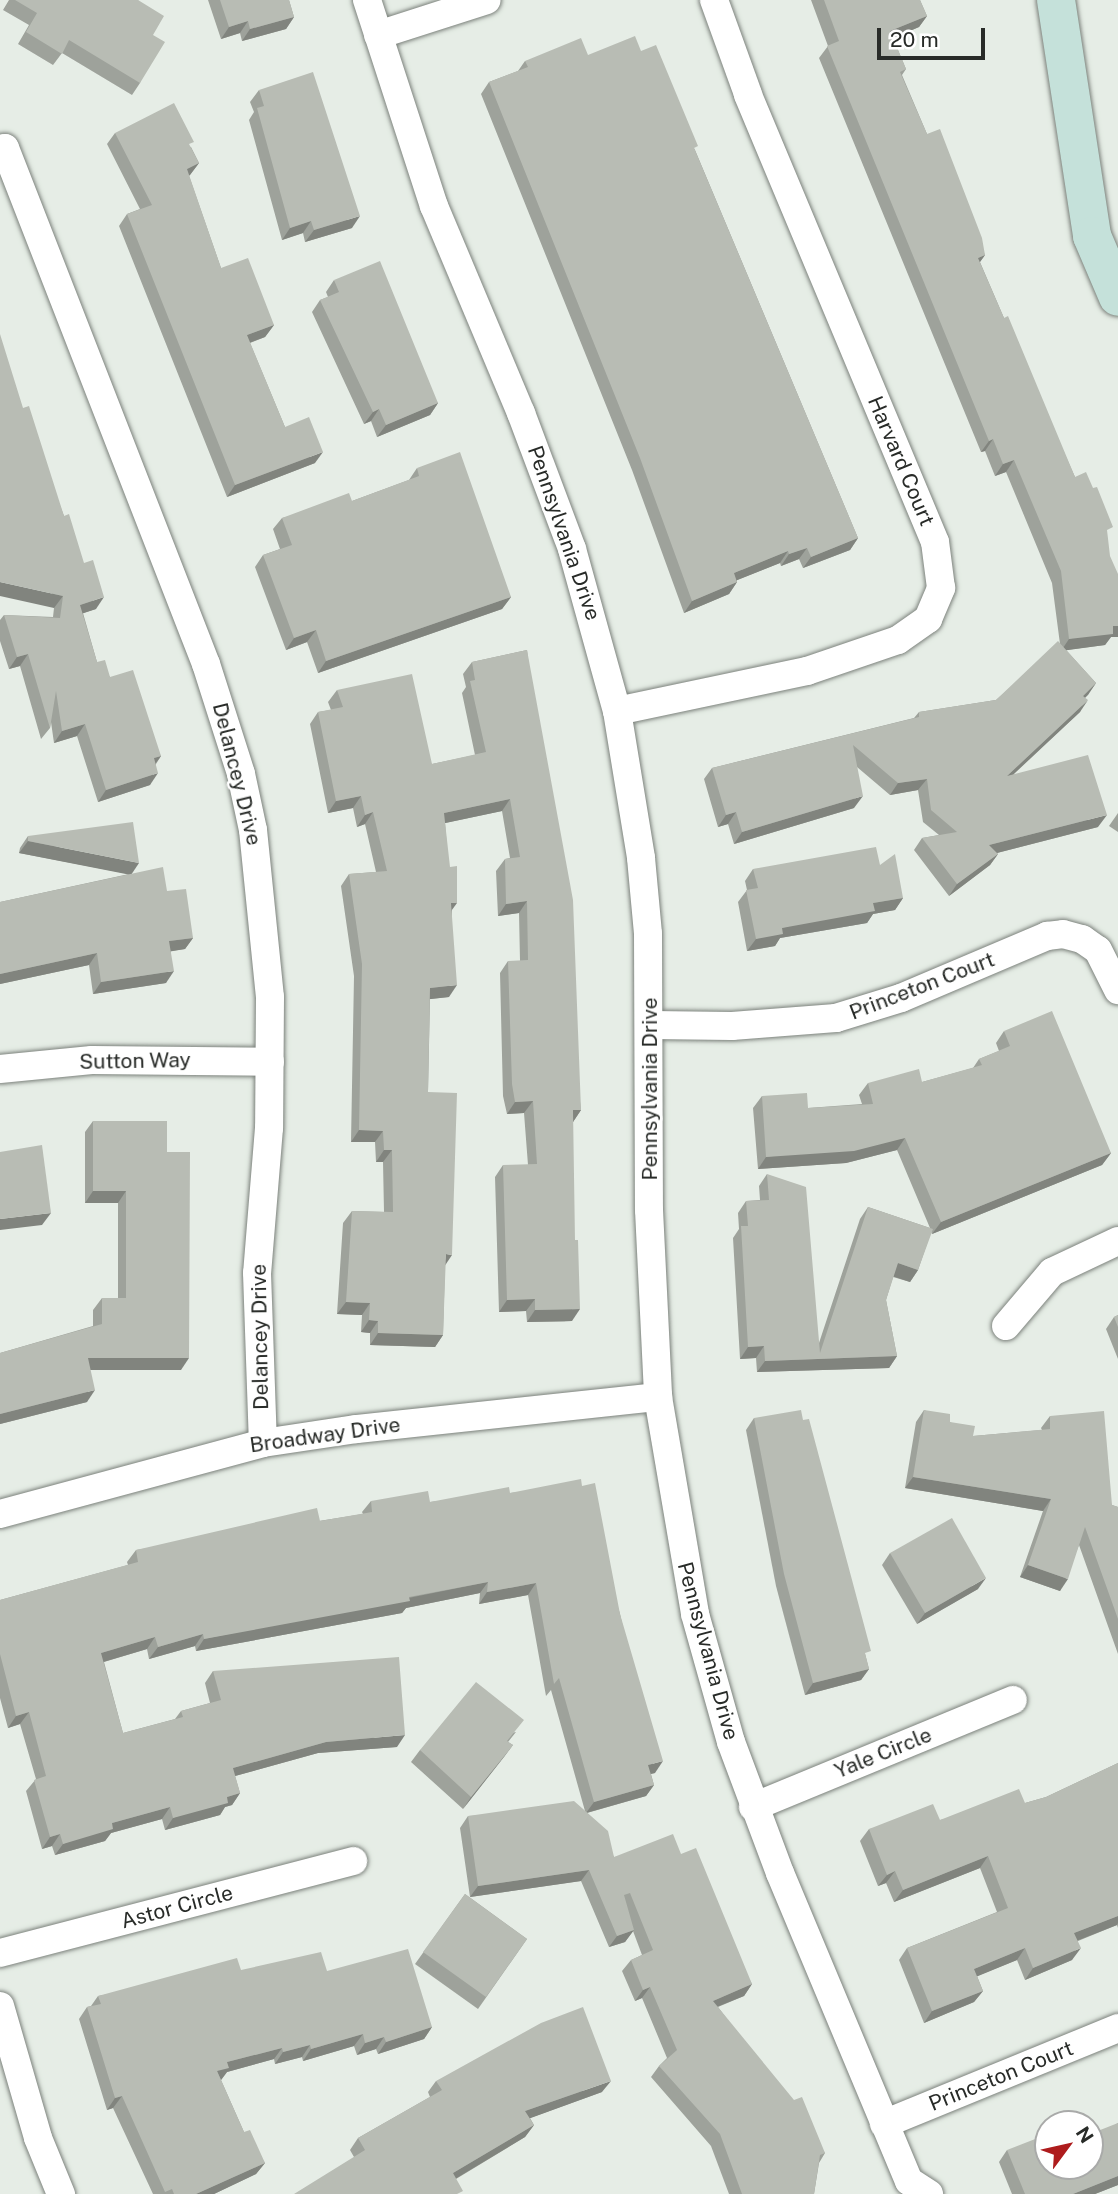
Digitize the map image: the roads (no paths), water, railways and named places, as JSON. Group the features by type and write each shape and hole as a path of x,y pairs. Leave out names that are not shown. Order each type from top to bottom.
{"main road":[{"path":"1056,0 1092,236 1118,298"}],"street":[{"name":"Pennsylvania Drive","path":"367,0 434,206 521,412 572,549 617,711 641,858 652,1025 649,1210 658,1397 695,1614 753,1807 884,2124 915,2190"},
{"path":"378,35 487,0"},
{"name":"Harvard Court","path":"617,711 807,671 898,640 928,619 941,588 935,542 748,94 714,0"},
{"name":"Delancey Drive","path":"0,149 5,148 226,723 261,877 270,996 270,1062 257,1273 263,1443"},
{"name":"Princeton Court","path":"652,1025 756,1025 836,1018 901,998 1047,936 1063,934 1082,939 1098,950 1118,990"},
{"name":"Sutton Way","path":"0,1069 92,1060 270,1062"},
{"path":"1006,1325 1052,1272 1118,1241"},
{"name":"Broadway Drive","path":"0,1514 263,1443 357,1429 658,1397"},
{"name":"Yale Circle","path":"753,1807 1013,1700"},
{"name":"Astor Circle","path":"0,1953 353,1861"},
{"path":"0,2006 37,2138 61,2194"},
{"name":"Princeton Court","path":"884,2124 1118,2028"}]}
